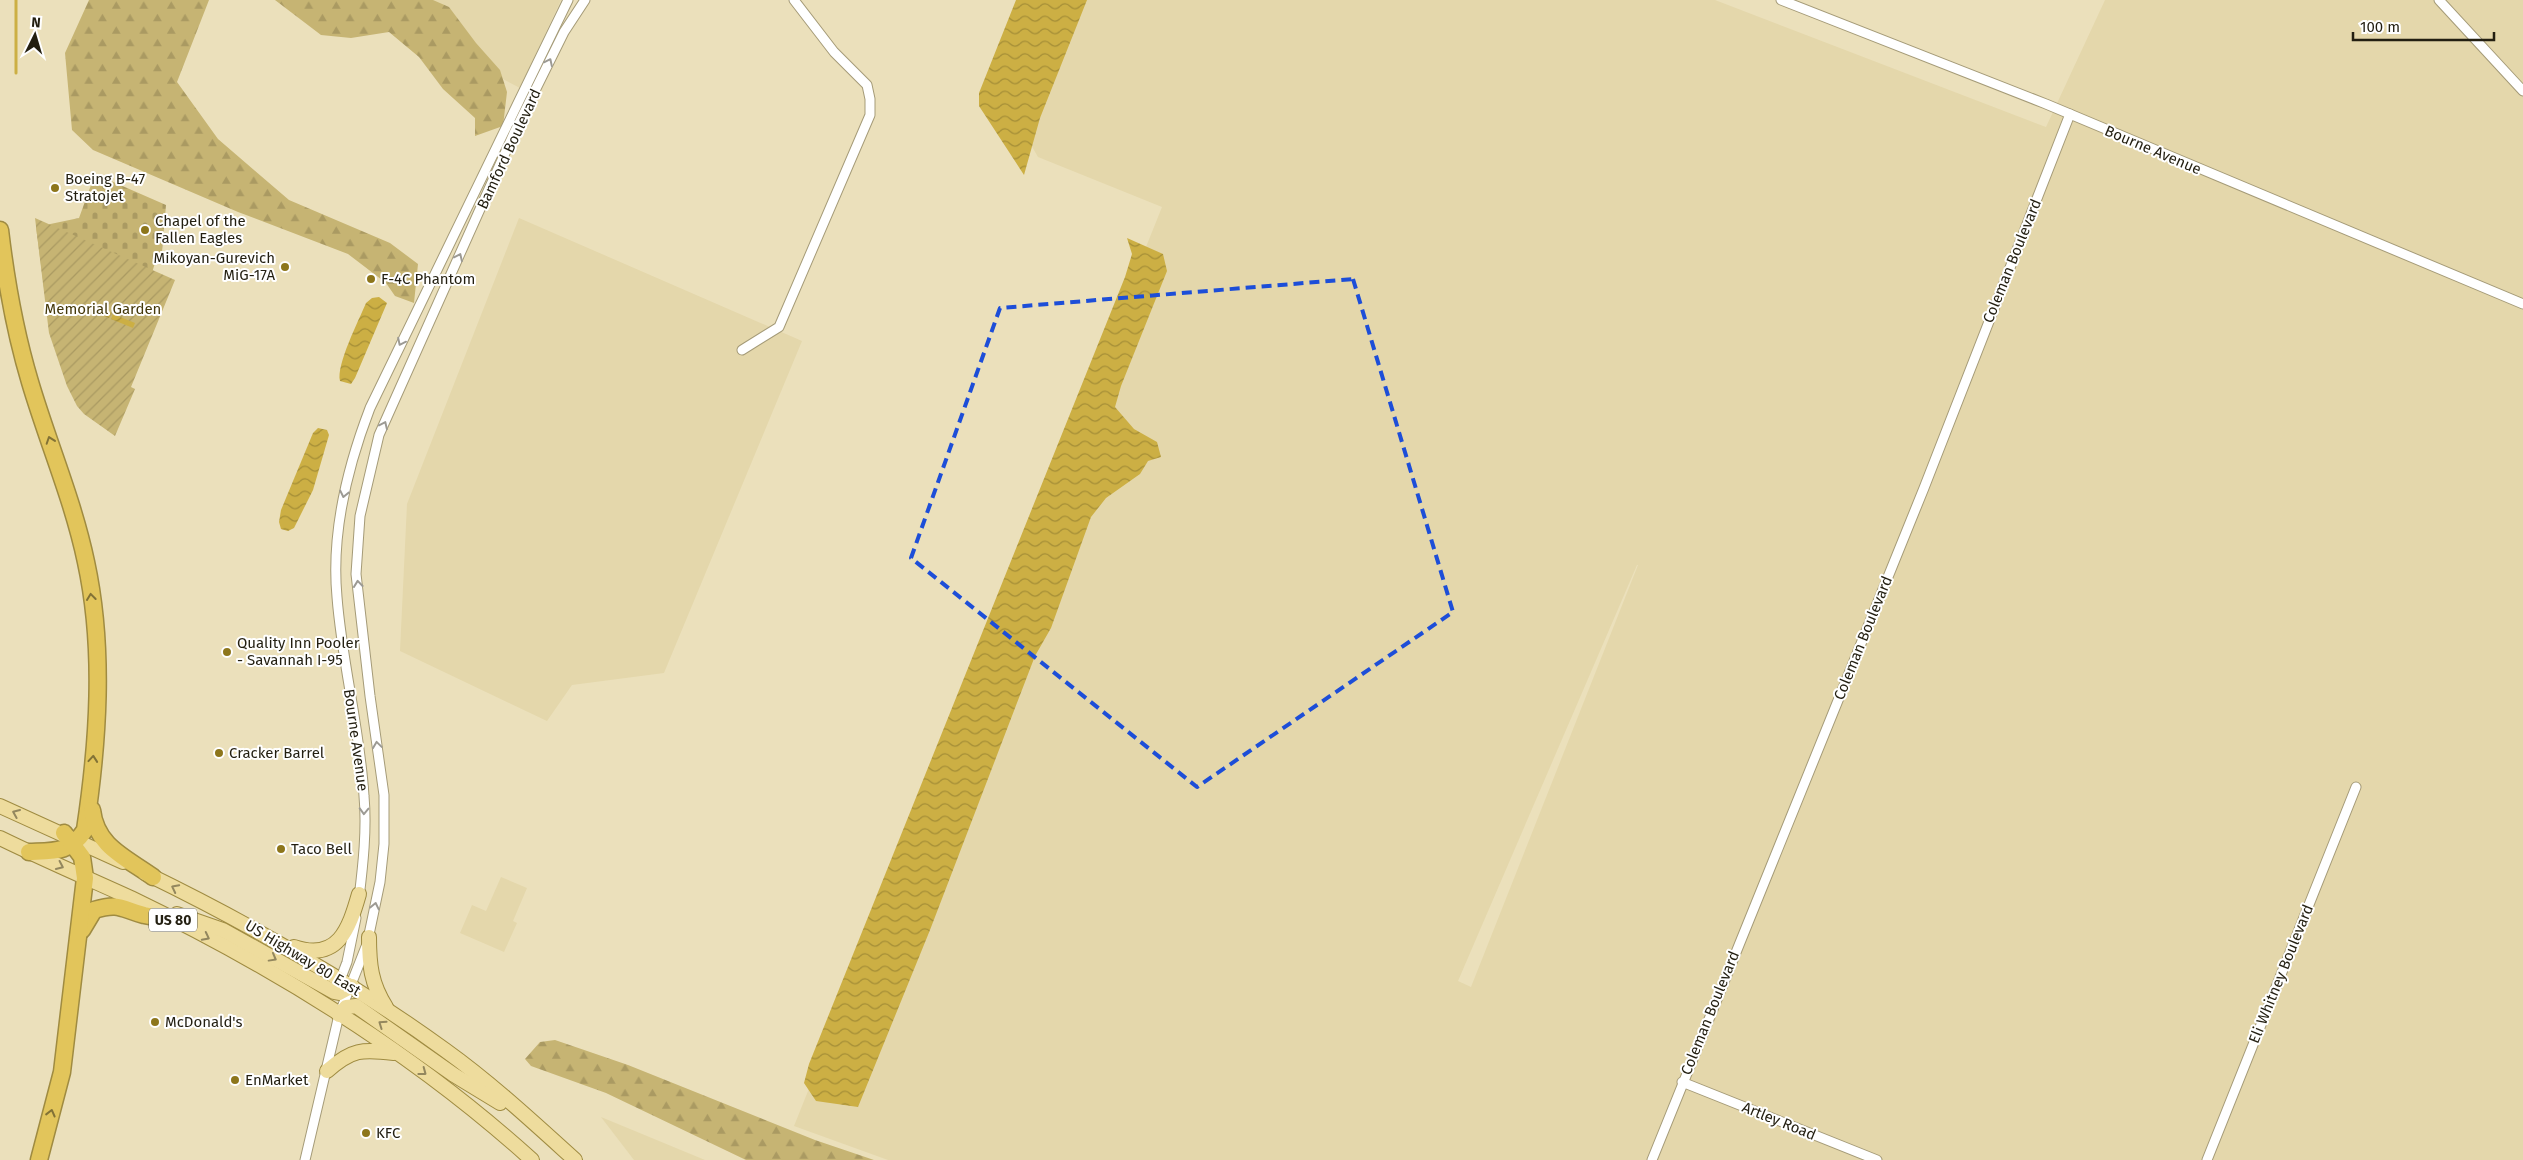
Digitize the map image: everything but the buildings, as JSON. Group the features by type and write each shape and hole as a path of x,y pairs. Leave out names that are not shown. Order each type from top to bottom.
{"highway":[{"path":"0,230 12,307 30,381 76,517 87,565 95,628 98,684 90,792 85,830 54,851 29,852"},
{"path":"90,792 93,823 104,843 153,876"},
{"path":"39,1160 62,1072 79,937 85,878 82,857 72,839"},
{"path":"79,937 94,910 106,906 120,905 142,914 175,921"}],"main road":[{"name":"US Highway 80 East","path":"0,806 153,876 281,943 344,987 389,1012 446,1050 575,1160"},
{"name":"US Highway 80 East","path":"0,838 175,921 237,954 339,1015 398,1054 485,1119 532,1160"},
{"path":"281,943 306,951 326,948 338,942 346,933 359,894"},
{"path":"132,899 223,930 344,987"},
{"path":"369,937 371,976 378,994 389,1012"},
{"path":"339,1015 346,1008 356,1006 454,1075 539,1128"},
{"path":"327,1071 342,1058 355,1052 369,1050 398,1054"}],"street":[{"name":"Bamford Boulevard","path":"423,298 568,0"},
{"name":"Bamford Boulevard","path":"438,302 514,133 564,32 584,0"},
{"path":"742,350 779,328 870,115 870,99 867,85 834,52 794,0"},
{"name":"Bourne Avenue","path":"1781,0 2070,114 2523,304"},
{"path":"2439,0 2523,91"},
{"name":"Coleman Boulevard","path":"1652,1160 1924,488 2070,114"},
{"name":"Bourne Avenue","path":"339,1015 362,870 364,796 336,596 340,516 352,460 370,408 423,298"},
{"name":"Bourne Avenue","path":"344,987 369,937 380,882 384,844 384,795 356,574 360,516 379,435 438,302"},
{"name":"Eli Whitney Boulevard","path":"2207,1160 2356,787"},
{"path":"305,1160 327,1071 344,987"},
{"name":"Artley Road","path":"1682,1082 1877,1160"}],"highlighted area":[{"path":"1353,279 1453,612 1197,787 911,558 1000,308"}],"shaded area":[{"path":"417,0 561,0 520,88 467,60"},
{"path":"1032,0 1715,0 2046,127 2105,0 2523,0 2523,1160 888,1160 794,1126 1162,207 1038,157 996,84","holes":["1638,565 1471,987 1458,981"]},
{"path":"519,218 802,341 664,673 572,685 547,721 400,651 407,504"},
{"path":"501,877 527,888 513,921 517,923 504,952 460,933 472,905 486,911"},
{"path":"601,1117 705,1160 634,1160"}],"green space":[{"path":"89,0 209,0 177,82 218,139 289,200 390,243 418,264 414,303 395,296 386,283 348,254 238,212 93,150 72,130 65,53"},
{"path":"275,0 433,0 449,7 476,43 500,70 507,92 503,126 475,136 475,118 443,89 419,57 389,32 351,38 321,35"},
{"path":"95,174 166,205 162,252 155,263 151,276 44,288 36,227 79,218"},
{"name":"Memorial Garden","path":"35,218 175,280 131,387 135,389 115,436 84,414 77,406 67,386 49,333"},
{"path":"555,1040 628,1065 815,1140 874,1160 746,1160 606,1093 531,1066 525,1059 540,1042"}],"water":[{"path":"1016,0 1087,0 1040,118 1024,175 979,106 979,93"},
{"path":"1127,238 1163,254 1167,271 1121,386 1115,407 1134,429 1157,442 1161,457 1148,461 1140,474 1106,498 1091,517 1051,628 1035,656 930,930 858,1107 816,1101 804,1083 809,1064 1125,277 1132,254"},
{"path":"379,297 387,303 355,378 351,384 340,381 341,364 366,303 372,298"},
{"path":"89,304 111,313 109,318 87,309"},
{"path":"113,314 135,323 133,328 111,319"},
{"path":"318,428 327,430 329,435 313,490 294,528 288,531 281,529 279,522 281,510 313,433"}],"waterway":[{"path":"16,0 16,73"}],"place":[{"name":"Boeing B-47 Stratojet","path":"55,188"},
{"name":"Chapel of the Fallen Eagles","path":"145,230"},
{"name":"Mikoyan-Gurevich MiG-17A","path":"285,267"},
{"name":"F-4C Phantom","path":"371,279"},
{"name":"Quality Inn Pooler - Savannah I-95","path":"227,652"},
{"name":"Cracker Barrel","path":"219,753"},
{"name":"Taco Bell","path":"281,849"},
{"name":"McDonald's","path":"155,1022"},
{"name":"EnMarket","path":"235,1080"},
{"name":"KFC","path":"366,1133"}]}
